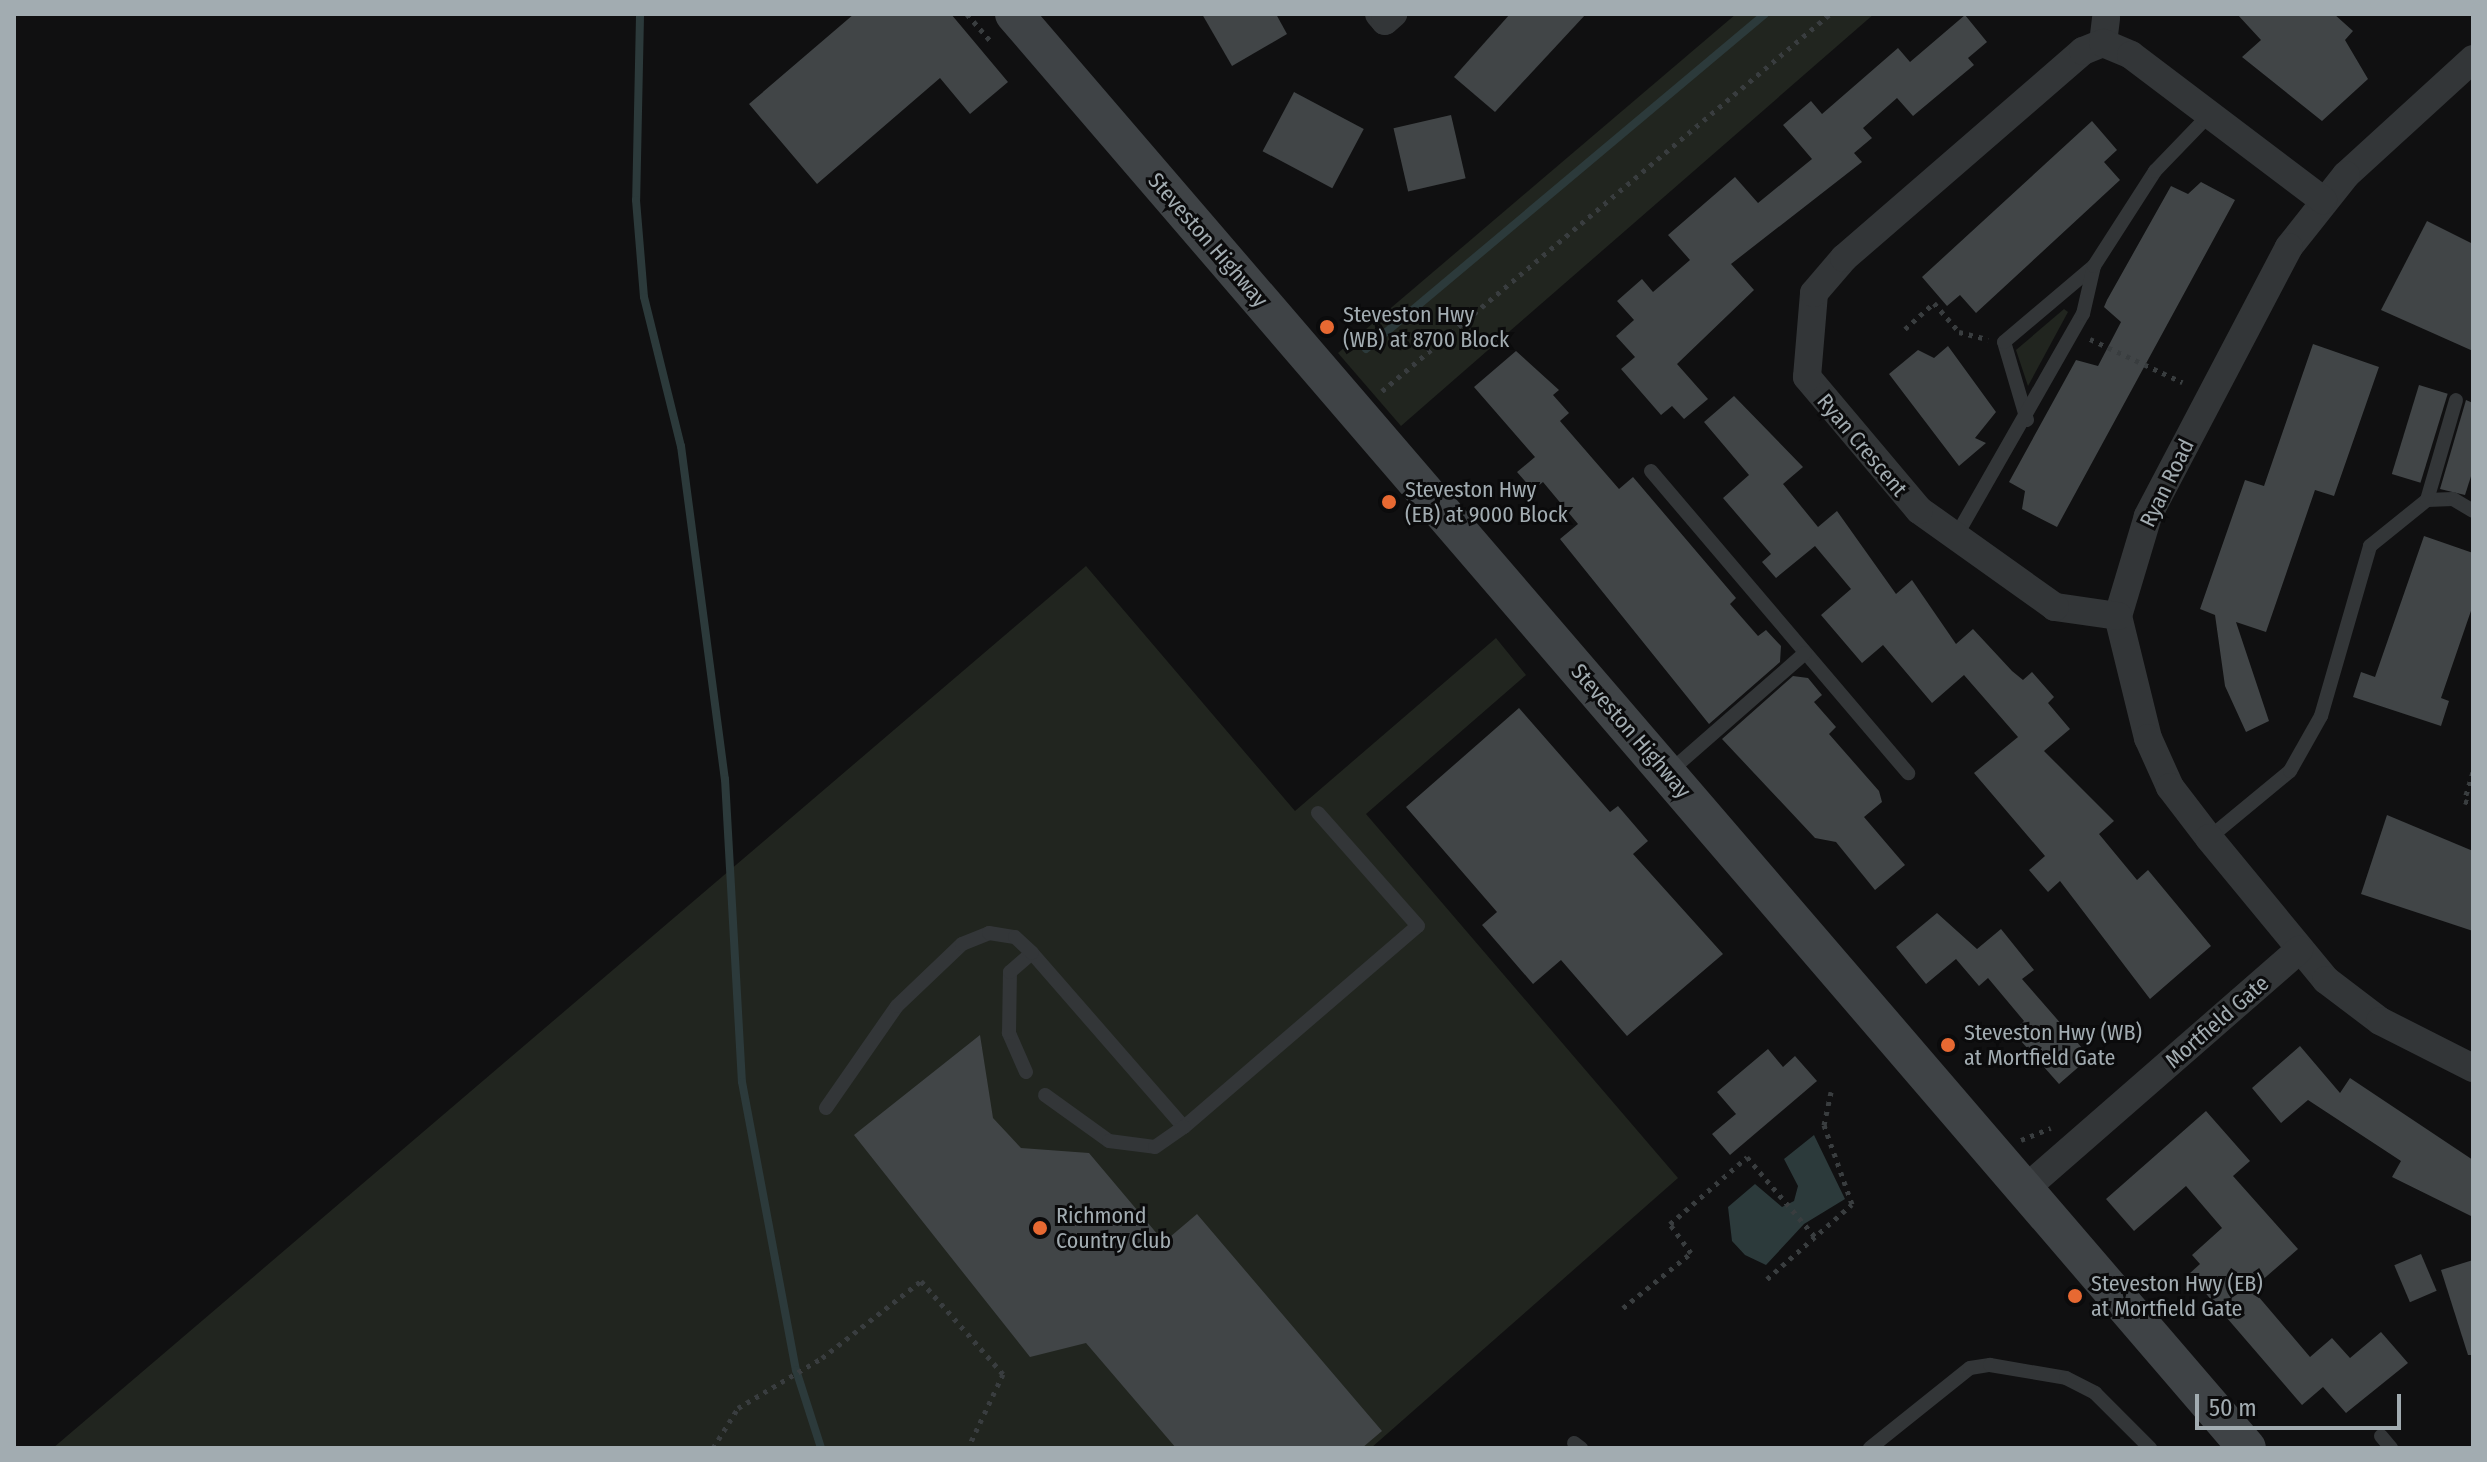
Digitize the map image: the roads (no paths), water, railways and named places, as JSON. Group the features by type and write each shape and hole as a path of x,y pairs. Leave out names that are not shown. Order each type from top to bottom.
{"main road":[{"name":"Steveston Highway","path":"1014,14 2247,1448"}],"street":[{"name":"Ryan Crescent","path":"2118,616 2055,607 1954,538 1919,510 1813,387 1805,363 1810,305 1835,266 2104,30 2323,200"},
{"name":"Ryan Road","path":"2118,616 2148,516 2289,247 2323,200 2473,59"},
{"path":"2118,616 2148,738 2170,787 2209,838 2299,950 2380,1021 2473,1068"},
{"name":"Mortfield Gate","path":"2025,1189 2299,950"}],"lane":[{"path":"1954,538 2027,420 2072,334 2094,266 2155,171 2210,114"},
{"path":"2027,420 2004,342 2094,266"},
{"path":"2209,838 2290,771 2321,716 2370,546 2427,500 2456,400"},
{"path":"1651,471 1908,773"},
{"path":"2427,500 2453,499 2473,511"},
{"path":"1668,773 1805,653"},
{"path":"1045,1095 1109,1141 1155,1147 1184,1127 1418,926 1318,813"},
{"path":"826,1108 897,1006 962,944 989,933 1015,937 1032,953 1184,1127"},
{"path":"1026,1072 1009,1033 1010,972 1032,953"},
{"path":"1870,1448 1961,1374 1990,1365 2066,1378 2095,1393 2150,1448"},
{"path":"2381,1436 2391,1448"}],"waterway":[{"path":"1366,349 1765,14"},
{"path":"640,16 636,200 644,297 681,446 725,779 742,1082 796,1370 821,1448"}],"place":[{"name":"Steveston Hwy (WB) at 8700 Block","path":"1327,327"},
{"name":"Steveston Hwy (EB) at 9000 Block","path":"1389,502"},
{"name":"Steveston Hwy (WB) at Mortfield Gate","path":"1948,1045"},
{"name":"Richmond Country Club","path":"1040,1228"},
{"name":"Steveston Hwy (EB) at Mortfield Gate","path":"2075,1296"}]}
